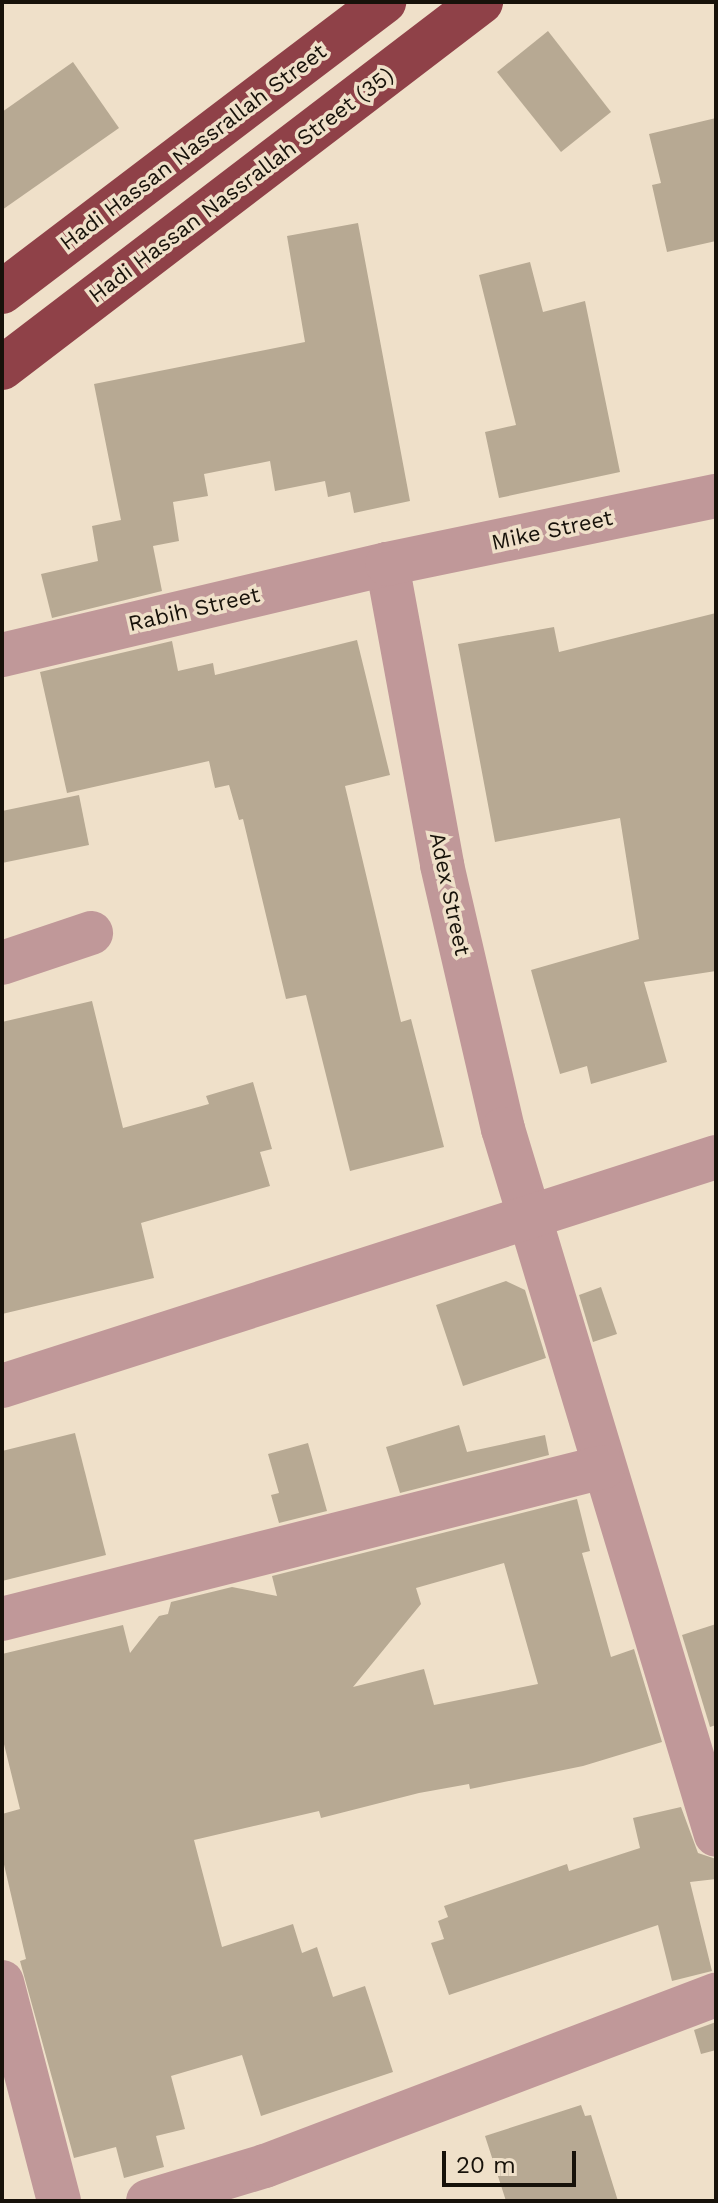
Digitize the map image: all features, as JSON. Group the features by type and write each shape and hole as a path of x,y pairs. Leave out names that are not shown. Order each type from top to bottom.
{"highway":[{"name":"Hadi Hassan Nassrallah Street","path":"2,292 384,2"},
{"name":"Hadi Hassan Nassrallah Street (35)","path":"2,368 481,2"}],"street":[{"name":"Mike Street","path":"387,564 716,496"},
{"name":"Rabih Street","path":"2,655 387,564"},
{"name":"Adex Street","path":"387,564 442,865 528,1219 716,1835"},
{"path":"2,963 91,933"},
{"path":"2,1386 716,1157"},
{"path":"2,1619 603,1467"},
{"path":"2,1982 59,2201"},
{"path":"148,2201 265,2166 716,1995"}],"building":[{"path":"548,31 611,112 561,152 497,72"},
{"path":"73,62 119,128 2,210 2,112"},
{"path":"716,118 716,241 667,252 652,185 661,183 649,134"},
{"path":"358,223 410,501 354,513 350,492 328,497 325,481 275,491 270,461 204,474 208,496 173,502 179,541 153,546 162,591 52,618 41,574 98,561 92,526 121,520 94,384 305,342 287,236"},
{"path":"530,262 543,312 585,301 620,472 499,498 485,432 516,425 479,275"},
{"path":"716,613 716,971 644,982 667,1062 591,1084 587,1066 560,1074 531,970 639,939 620,818 495,842 458,644 554,627 559,652"},
{"path":"357,640 390,775 345,786 401,1022 411,1019 444,1147 350,1171 306,995 286,999 243,819 239,820 229,785 215,788 209,761 67,793 40,672 172,641 178,671 213,663 215,675"},
{"path":"79,795 89,845 2,863 2,811"},
{"path":"92,1001 123,1128 209,1104 206,1096 253,1082 272,1149 260,1152 270,1186 141,1223 154,1278 2,1314 2,1022"},
{"path":"506,1281 525,1290 546,1358 463,1386 436,1305"},
{"path":"601,1287 617,1334 593,1342 579,1295"},
{"path":"459,1425 467,1452 545,1435 549,1455 400,1493 386,1447"},
{"path":"75,1433 106,1555 2,1581 2,1451"},
{"path":"308,1443 327,1511 279,1523 271,1495 279,1493 268,1454"},
{"path":"577,1499 590,1551 582,1553 611,1657 634,1649 662,1742 583,1766 470,1789 469,1784 419,1793 321,1818 319,1811 194,1840 222,1947 293,1924 302,1953 317,1947 333,1997 365,1986 393,2072 261,2116 242,2055 171,2076 185,2129 156,2136 164,2167 124,2178 116,2147 74,2158 20,1961 26,1959 2,1856 2,1814 20,1809 2,1736 2,1654 123,1625 130,1653 159,1616 168,1614 171,1602 232,1587 277,1596 272,1576","holes":["504,1563 538,1684 434,1705 424,1669 353,1687 421,1604 416,1588"]},
{"path":"716,1624 716,1725 710,1727 682,1635"},
{"path":"681,1807 698,1853 716,1859 716,1879 690,1882 712,1971 672,1981 658,1925 449,1995 431,1943 444,1939 438,1921 448,1917 444,1906 567,1864 569,1871 640,1848 633,1818"},
{"path":"716,2022 716,2050 701,2054 694,2030"},
{"path":"581,2105 585,2116 591,2115 618,2201 506,2201 485,2136"}]}
